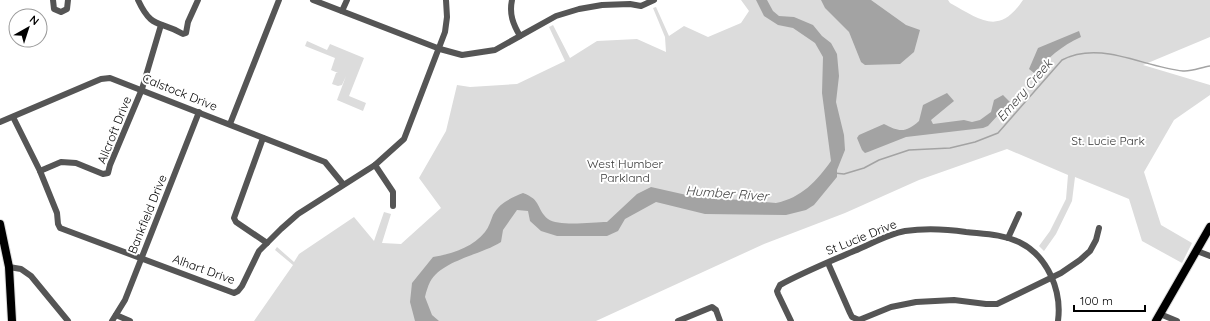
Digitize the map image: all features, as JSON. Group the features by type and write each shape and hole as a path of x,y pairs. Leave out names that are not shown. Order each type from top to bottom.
{"main road":[{"path":"0,224 9,267 12,321"},
{"path":"1158,318 1210,227"}],"street":[{"path":"52,0 54,9 62,12 67,9 68,0"},
{"path":"138,0 145,16 161,26 183,34 186,33 188,22 198,0"},
{"path":"230,124 279,0"},
{"path":"313,0 440,49 462,55 484,53 495,50 556,16 592,7 630,4 641,6 654,0"},
{"path":"342,11 347,0"},
{"name":"Alhart Drive","path":"13,117 40,171 57,213 60,228 234,293 238,292 256,256 266,243 298,214 343,184 375,166 404,140 440,49 447,25 446,0"},
{"path":"512,0 511,15 514,27 520,36"},
{"path":"590,0 592,7"},
{"name":"Allcroft Drive","path":"40,171 55,163 67,162 83,164 99,172 108,174 142,89 161,26"},
{"name":"Calstock Drive","path":"0,122 105,78 113,79 142,89 325,162 343,184"},
{"name":"Bankfield Drive","path":"112,321 126,300 141,258 199,112"},
{"path":"263,138 234,218 236,222 266,243"},
{"path":"375,166 393,192 393,206"},
{"path":"1008,238 1019,214"},
{"path":"828,263 852,317 859,320 891,307 916,302 954,300 997,304 1061,273 1090,251 1096,240 1099,228"},
{"name":"St Lucie Drive","path":"791,321 777,291 780,285 808,270 828,263 885,237 906,231 956,230 1008,238 1020,242 1033,251 1046,266 1058,296 1058,321"},
{"path":"1197,251 1210,256"},
{"path":"9,267 21,269 31,276 68,321"},
{"path":"678,321 712,307 716,310 720,321"},
{"path":"116,315 130,321"},
{"path":"1158,318 1177,321"}],"green space":[{"name":"West Humber Parkland","path":"741,0 948,0 950,3 980,19 998,21 1006,18 1023,0 1210,0 1210,37 1143,65 1210,85 1210,95 1174,120 1144,172 1161,225 1192,243 1182,263 1142,241 1129,199 1075,177 1072,201 1056,234 1044,251 1039,246 1050,231 1066,199 1068,175 1007,149 919,180 845,213 764,244 596,321 254,321 293,265 275,250 277,247 294,262 299,254 354,217 374,241 384,212 391,214 382,243 401,244 441,208 419,178 446,131 457,85 470,87 517,84 565,61 549,27 553,25 570,58 597,41 637,39 666,52 665,37 653,8 656,7 669,36 684,26 708,37 741,23 749,11"},
{"path":"307,41 327,50 330,44 364,58 349,96 366,103 363,111 337,100 346,76 342,85 338,86 332,84 336,73 338,73 331,70 335,58 305,46"}],"shaded area":[{"path":"756,0 767,0 773,11 779,16 794,17 813,25 822,36 831,43 837,54 839,76 836,102 844,135 845,150 837,170 837,177 814,205 806,210 786,215 705,214 656,202 625,219 618,231 607,236 557,236 541,231 530,221 528,211 517,210 503,230 501,242 493,247 443,268 430,282 425,297 432,315 439,321 415,321 410,302 412,283 433,257 455,252 474,242 486,230 493,215 502,204 523,193 536,202 548,219 560,223 576,224 607,222 637,194 651,187 691,196 776,203 785,201 808,188 831,161 822,93 823,57 815,43 793,28 778,25 764,16"},
{"path":"821,0 871,0 906,25 920,30 914,52 900,64 865,65 861,62 849,32 825,8"},
{"path":"1079,31 1081,37 1067,44 1055,53 1034,73 1029,69 1038,48"},
{"path":"947,93 954,101 931,120 933,124 964,120 972,122 980,120 991,112 994,100 1003,95 1010,102 988,126 983,128 906,137 865,153 862,150 857,138 859,135 884,124 898,130 910,128 919,121 923,105"}],"waterway":[{"name":"Emery Creek","path":"834,173 844,174 864,168 879,160 909,150 950,148 975,142 998,133 1062,60 1076,55 1091,53 1122,56 1168,69 1183,71 1210,66"}],"park label":[{"name":"St. Lucie Park","path":"1108,140"}],"water label":[{"name":"Humber River","path":"727,193"}]}
